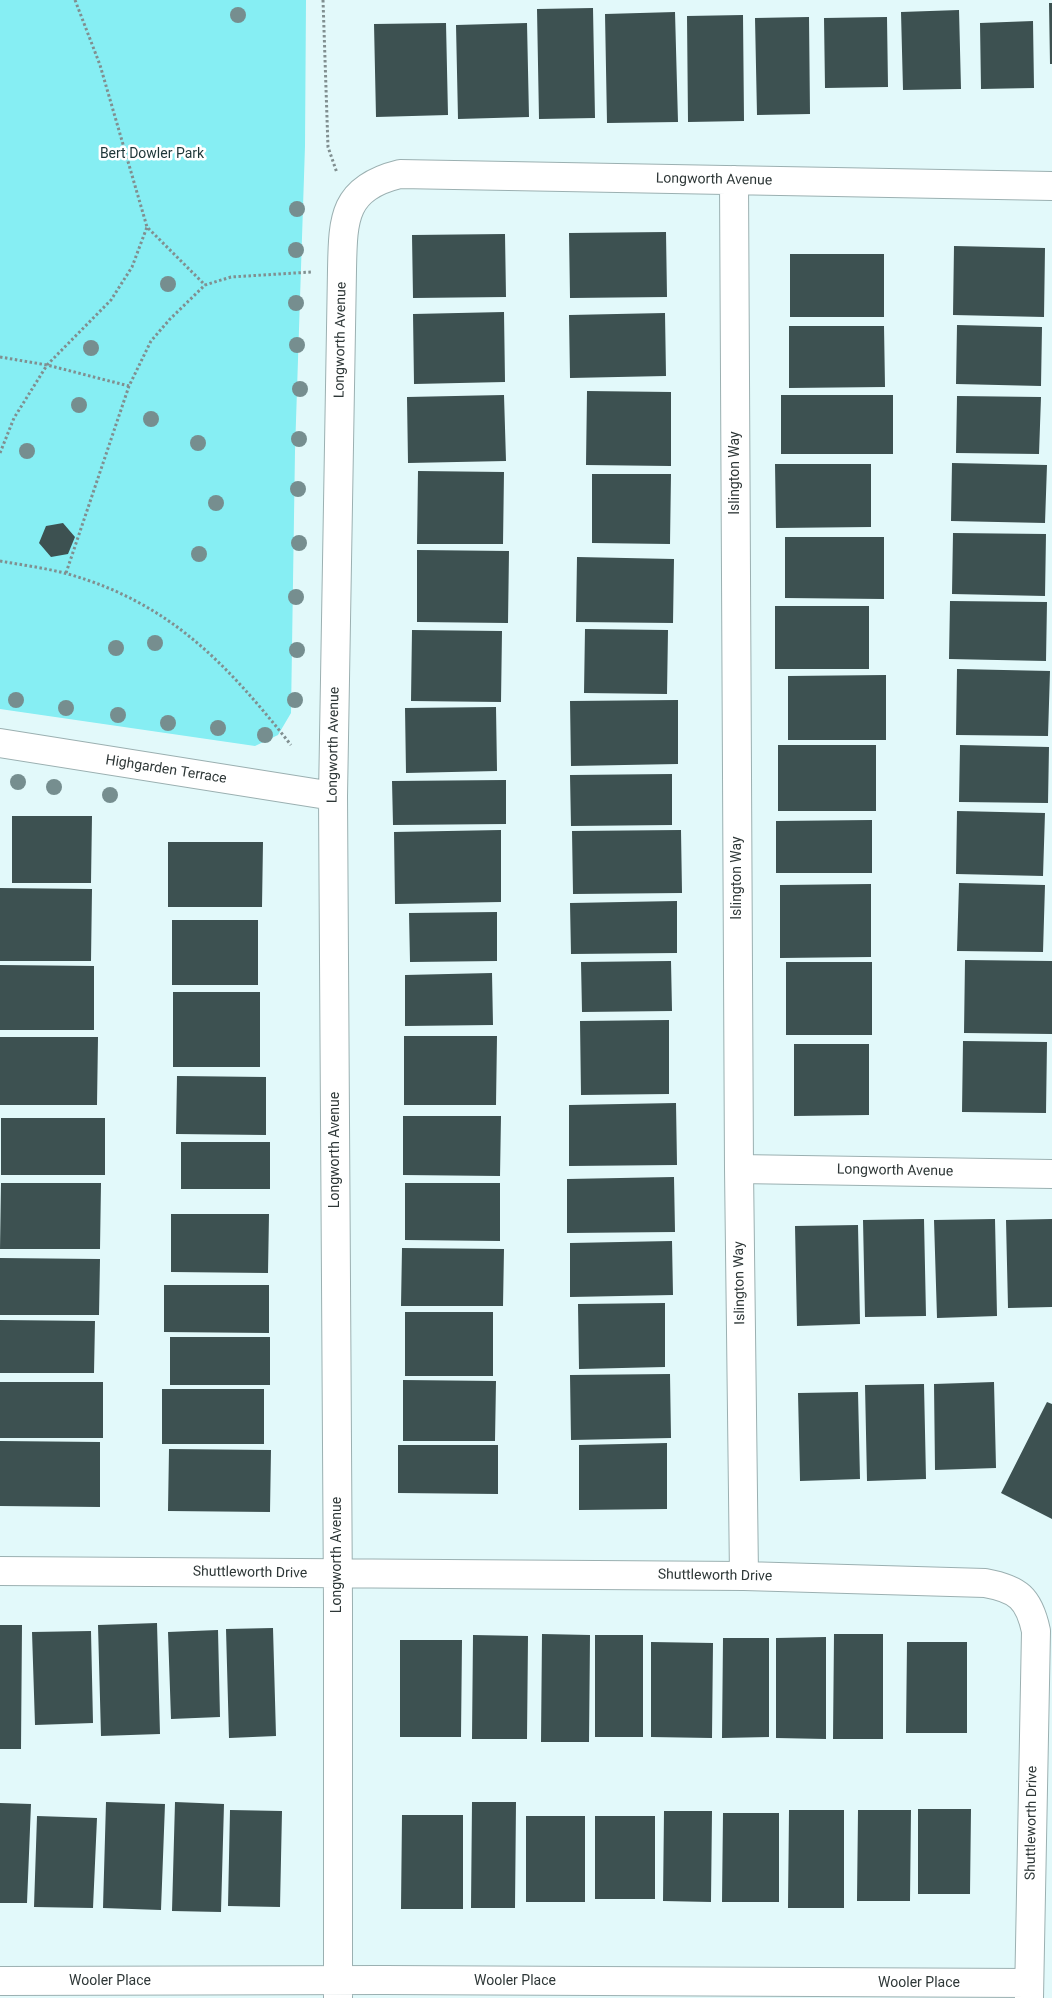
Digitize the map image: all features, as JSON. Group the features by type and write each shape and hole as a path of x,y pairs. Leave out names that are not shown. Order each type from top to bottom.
{"street":[{"name":"Longworth Avenue","path":"338,1989 332,796 343,234 349,209 361,191 380,179 400,174 1052,186"},
{"name":"Islington Way","path":"734,180 739,1168 744,1576"},
{"name":"Highgarden Terrace","path":"0,743 332,796"},
{"name":"Longworth Avenue","path":"739,1168 1052,1174"},
{"name":"Shuttleworth Drive","path":"0,1571 744,1576 985,1583 1006,1587 1024,1600 1033,1616 1036,1631 1029,1990"},
{"name":"Wooler Place","path":"0,1981 338,1989 1029,1990"}],"path":[{"path":"75,0 100,65 147,227 205,285"},
{"path":"323,0 328,147 335,172 361,191"},
{"path":"0,453 14,418 47,365 111,300 132,267 147,227"},
{"path":"66,573 129,386 151,340 170,319 205,285 231,277 342,270"},
{"path":"0,357 47,365 129,386"},
{"path":"0,561 66,573 107,587 160,614 189,634 218,660 252,696 291,744"}],"green space":[{"name":"Bert Dowler Park","path":"0,0 306,0 305,146 295,451 291,713 278,735 255,746 0,709"}],"building":[{"path":"1049,3 1052,3 1052,64 1050,64"},
{"path":"593,8 595,118 539,119 537,9"},
{"path":"959,10 961,89 903,90 901,12"},
{"path":"675,12 678,122 607,123 605,14"},
{"path":"743,15 744,121 688,122 687,16"},
{"path":"809,17 810,114 757,115 755,18"},
{"path":"887,17 888,87 825,88 824,18"},
{"path":"1033,21 1034,88 981,89 980,23"},
{"path":"446,23 448,115 376,117 374,24"},
{"path":"527,23 529,117 458,119 456,25"},
{"path":"666,232 667,297 570,298 569,233"},
{"path":"505,234 506,297 413,298 412,235"},
{"path":"954,246 1045,248 1044,317 953,315"},
{"path":"790,254 884,254 884,317 790,317"},
{"path":"504,312 505,382 414,384 413,314"},
{"path":"665,313 666,376 570,378 569,315"},
{"path":"957,325 1042,327 1041,386 956,384"},
{"path":"789,326 884,326 885,387 789,388"},
{"path":"587,391 671,392 671,466 586,465"},
{"path":"504,395 506,461 408,463 407,397"},
{"path":"781,395 893,395 893,454 781,454"},
{"path":"957,396 1041,397 1039,454 956,453"},
{"path":"952,463 1047,465 1045,523 951,521"},
{"path":"775,464 871,464 871,527 776,528"},
{"path":"418,471 504,472 503,544 417,544"},
{"path":"592,474 671,474 670,544 592,543"},
{"path":"63,523 75,537 68,554 51,557 39,543 46,526"},
{"path":"953,533 1046,534 1045,596 952,594"},
{"path":"785,537 884,537 884,599 785,598"},
{"path":"417,550 509,551 508,623 417,622"},
{"path":"577,557 674,559 673,623 576,622"},
{"path":"950,601 1047,602 1046,661 949,659"},
{"path":"775,606 869,606 869,669 775,669"},
{"path":"585,629 668,630 667,694 584,693"},
{"path":"412,630 502,631 501,702 411,701"},
{"path":"957,669 1050,671 1048,736 956,735"},
{"path":"886,675 886,740 788,740 788,676"},
{"path":"678,700 678,764 571,766 570,701"},
{"path":"496,707 497,771 406,773 405,708"},
{"path":"778,745 876,745 876,811 778,811"},
{"path":"960,745 1049,747 1048,803 959,802"},
{"path":"672,774 672,825 571,826 570,775"},
{"path":"506,780 506,824 393,825 392,781"},
{"path":"957,811 1045,813 1043,876 956,874"},
{"path":"12,816 92,816 91,883 12,883"},
{"path":"872,820 872,873 776,873 776,821"},
{"path":"501,830 501,902 395,904 394,832"},
{"path":"681,830 682,893 573,894 572,831"},
{"path":"168,842 263,842 262,907 168,907"},
{"path":"959,883 1045,885 1043,952 957,951"},
{"path":"871,884 871,957 780,958 780,885"},
{"path":"0,888 92,889 91,961 0,961"},
{"path":"677,901 677,953 571,954 570,903"},
{"path":"497,912 497,961 410,962 409,913"},
{"path":"172,920 258,920 258,985 172,985"},
{"path":"965,960 1052,961 1052,1034 964,1033"},
{"path":"671,961 672,1011 582,1012 581,962"},
{"path":"786,962 872,962 872,1035 786,1035"},
{"path":"0,965 94,966 94,1030 0,1030"},
{"path":"492,973 493,1025 405,1026 405,975"},
{"path":"173,992 260,992 260,1067 173,1067"},
{"path":"669,1020 669,1094 581,1095 580,1021"},
{"path":"404,1036 497,1036 496,1105 404,1105"},
{"path":"0,1037 98,1037 97,1105 0,1105"},
{"path":"963,1041 1047,1042 1046,1113 962,1112"},
{"path":"794,1044 869,1044 869,1115 794,1116"},
{"path":"177,1076 266,1077 266,1135 176,1134"},
{"path":"676,1103 677,1165 569,1166 569,1105"},
{"path":"403,1116 501,1116 500,1176 403,1175"},
{"path":"1,1118 105,1118 105,1175 1,1175"},
{"path":"181,1142 270,1142 270,1189 181,1189"},
{"path":"674,1177 675,1232 567,1233 567,1179"},
{"path":"1,1183 101,1183 100,1249 0,1249"},
{"path":"405,1183 500,1183 500,1241 405,1240"},
{"path":"171,1214 269,1214 268,1273 171,1272"},
{"path":"924,1219 926,1316 865,1317 863,1220"},
{"path":"995,1219 997,1316 937,1318 934,1220"},
{"path":"1052,1219 1052,1307 1008,1308 1006,1220"},
{"path":"858,1225 860,1324 797,1326 795,1226"},
{"path":"672,1241 673,1295 570,1297 570,1243"},
{"path":"402,1248 504,1249 503,1306 401,1306"},
{"path":"0,1258 100,1259 99,1315 0,1315"},
{"path":"164,1285 269,1285 269,1333 164,1332"},
{"path":"665,1303 665,1367 579,1369 578,1304"},
{"path":"405,1312 493,1312 493,1376 405,1376"},
{"path":"0,1320 95,1321 94,1373 0,1373"},
{"path":"170,1337 270,1337 270,1385 170,1385"},
{"path":"670,1374 671,1438 571,1440 570,1375"},
{"path":"403,1380 496,1381 495,1441 403,1441"},
{"path":"0,1382 103,1382 103,1438 0,1438"},
{"path":"994,1382 996,1468 935,1470 934,1384"},
{"path":"924,1384 926,1479 867,1481 865,1385"},
{"path":"162,1389 264,1389 264,1444 162,1444"},
{"path":"858,1392 860,1479 800,1481 798,1393"},
{"path":"1047,1402 1052,1404 1052,1519 1001,1493"},
{"path":"0,1441 100,1442 100,1507 0,1506"},
{"path":"667,1443 667,1509 579,1510 579,1445"},
{"path":"398,1445 498,1445 498,1494 398,1493"},
{"path":"169,1449 271,1450 270,1512 168,1511"},
{"path":"157,1623 160,1734 101,1736 98,1625"},
{"path":"0,1625 22,1625 21,1749 0,1749"},
{"path":"273,1628 276,1736 229,1738 226,1629"},
{"path":"218,1630 220,1717 171,1719 168,1632"},
{"path":"91,1631 93,1723 35,1725 32,1632"},
{"path":"542,1634 590,1635 589,1742 541,1742"},
{"path":"834,1634 883,1634 883,1739 833,1739"},
{"path":"473,1635 528,1636 527,1739 472,1739"},
{"path":"595,1635 643,1635 643,1737 595,1737"},
{"path":"826,1637 826,1739 776,1738 776,1638"},
{"path":"723,1638 769,1638 769,1737 722,1738"},
{"path":"400,1640 462,1640 461,1737 400,1737"},
{"path":"651,1642 713,1643 712,1738 651,1737"},
{"path":"907,1642 967,1642 967,1733 906,1733"},
{"path":"106,1802 165,1804 161,1910 103,1908"},
{"path":"175,1802 224,1804 221,1912 172,1911"},
{"path":"472,1802 516,1802 515,1908 471,1908"},
{"path":"0,1803 31,1804 27,1903 0,1903"},
{"path":"918,1809 971,1809 970,1894 918,1894"},
{"path":"230,1810 282,1811 280,1907 228,1906"},
{"path":"789,1810 844,1810 844,1908 788,1908"},
{"path":"858,1810 911,1810 910,1901 857,1901"},
{"path":"664,1811 712,1811 711,1902 663,1901"},
{"path":"723,1813 779,1813 779,1902 722,1902"},
{"path":"402,1815 463,1815 463,1909 401,1909"},
{"path":"37,1816 97,1818 93,1908 34,1907"},
{"path":"526,1816 585,1816 585,1902 526,1902"},
{"path":"595,1816 655,1816 655,1899 595,1899"}]}
